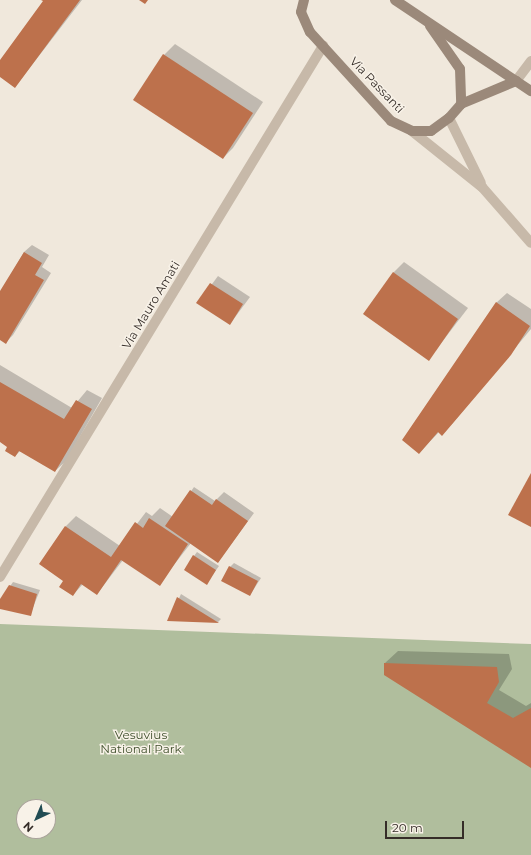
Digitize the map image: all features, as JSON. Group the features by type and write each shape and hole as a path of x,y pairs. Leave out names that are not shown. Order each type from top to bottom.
{"main road":[{"name":"Via Passanti","path":"304,0 301,12 310,32 391,121 412,131 431,131 449,118 461,104 516,80"},
{"path":"395,0 531,91"},
{"path":"427,21 460,69 461,104"}],"street":[{"name":"Via Mauro Amati","path":"0,577 323,46"},
{"path":"516,80 531,61"},
{"path":"449,118 482,187"},
{"path":"412,131 482,187 531,243"}],"green space":[{"name":"Vesuvius National Park","path":"0,624 531,644 531,855 0,855"}],"building":[{"path":"41,0 80,0 15,88 0,77 0,60 43,1"},
{"path":"139,0 148,0 145,4"},
{"path":"163,54 253,113 223,159 133,100"},
{"path":"24,252 42,263 35,275 44,280 6,344 0,340 0,291"},
{"path":"393,272 458,319 429,361 363,314"},
{"path":"210,283 243,304 230,325 196,303"},
{"path":"496,302 530,326 511,355 442,436 438,432 419,454 402,440"},
{"path":"0,382 64,419 76,400 92,409 55,472 19,451 15,457 5,451 7,447 0,442"},
{"path":"531,473 531,527 508,515"},
{"path":"190,490 212,505 216,499 248,521 218,563 165,526"},
{"path":"149,518 188,544 160,586 121,560 97,595 81,584 73,596 59,587 63,581 39,564 65,526 111,557 135,522 143,528"},
{"path":"193,555 216,570 207,585 184,570"},
{"path":"229,566 258,581 250,596 221,581"},
{"path":"9,585 37,594 31,616 0,609 0,599"},
{"path":"177,597 219,623 167,621"},
{"path":"384,663 497,667 499,682 487,703 513,718 531,708 531,768 384,675"}]}
